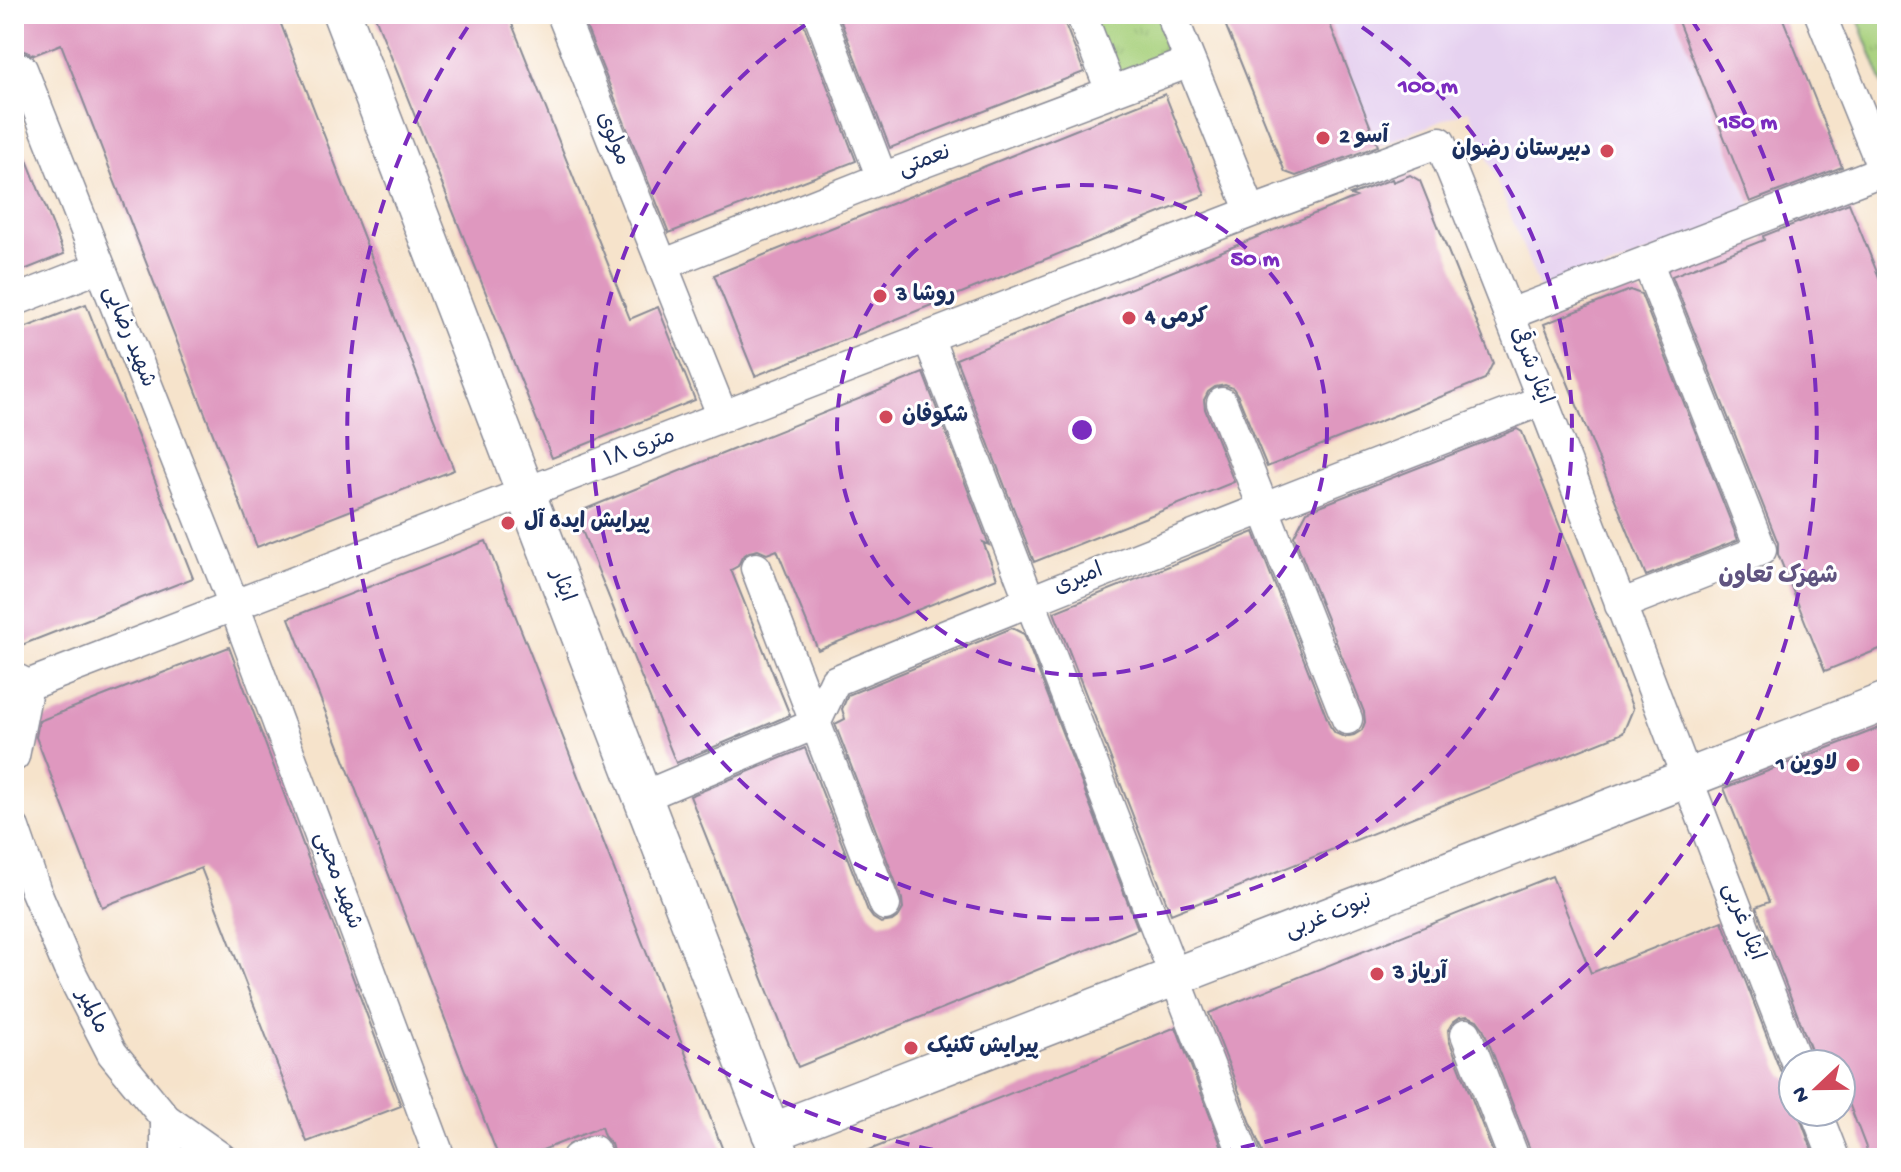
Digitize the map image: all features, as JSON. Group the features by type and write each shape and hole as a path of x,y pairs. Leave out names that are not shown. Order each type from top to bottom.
{"street":[{"name":"ایثار","path":"342,14 776,1146"},
{"name":"مولوی","path":"562,14 723,417"},
{"path":"819,14 882,178"},
{"path":"1081,14 1111,91"},
{"path":"1171,14 1251,212"},
{"path":"1510,314 1885,174 1820,14"},
{"name":"نعمتی","path":"662,265 1190,62"},
{"name":"شهید رضایی","path":"22,69 234,605"},
{"name":"ایثار شرقی","path":"1251,212 1440,142 1510,314 1686,780"},
{"name":"۱۸ متری","path":"21,682 234,605 1251,212"},
{"path":"1620,605 1761,550 1647,261"},
{"path":"14,301 100,267"},
{"path":"928,337 1245,1158"},
{"name":"امیری","path":"815,724 835,681 1028,600 1543,400"},
{"path":"1222,403 1347,719"},
{"path":"756,568 885,905"},
{"name":"شهید محبی","path":"234,605 440,1158"},
{"path":"14,756 21,682"},
{"name":"نبوت غربی","path":"776,1146 1176,976 1887,701"},
{"path":"642,797 815,724"},
{"name":"ایثار غربی","path":"1686,780 1791,1048"},
{"name":"مالمیر","path":"14,828 35,889 68,967 112,1053 166,1119 221,1158"},
{"path":"1466,1034 1514,1158"},
{"path":"166,1119 166,1158"},
{"path":"1822,1128 1834,1158"},
{"path":"577,1158 594,1151 597,1158"}],"shaded area":[{"name":"دبیرستان رضوان","path":"1326,14 1675,14 1753,211 1542,295 1469,110 1378,146"}],"green space":[{"path":"1087,14 1162,14 1179,58 1115,84"},
{"path":"1856,14 1887,14 1887,94"}],"building":[{"path":"14,14 277,14 454,470 257,547 61,44 34,55 24,51 14,53"},
{"path":"374,14 508,14 630,319 658,307 695,400 552,458"},
{"path":"581,14 801,14 856,161 669,233"},
{"path":"838,14 1061,14 1084,72 890,148"},
{"path":"1221,14 1326,14 1378,146 1296,176 1285,172"},
{"path":"1675,14 1781,14 1842,167 1750,202"},
{"path":"1165,94 1205,195 755,376 714,275"},
{"path":"14,133 64,254 14,274"},
{"path":"1410,175 1420,181 1493,363 1485,379 1267,467 1233,388 1225,385 1215,387 1204,400 1205,409 1234,482 1034,562 956,359 1356,197 1350,195"},
{"path":"1849,203 1887,297 1887,646 1825,671 1778,554 1778,543 1672,276"},
{"path":"1630,290 1641,294 1738,540 1646,576 1544,324"},
{"path":"86,304 193,578 14,648 14,332"},
{"path":"923,373 989,545 983,542 997,578 818,650 777,550 767,554 758,550 749,552 731,570 790,715 676,763 579,523 583,510"},
{"path":"1517,429 1522,432 1633,709 1623,733 1171,914 1054,612 1254,532 1330,726 1335,733 1344,737 1354,735 1362,730 1364,712 1294,536 1307,511"},
{"path":"486,541 726,1158 615,1158 601,1127 522,1158 499,1158 289,618"},
{"path":"1012,628 1024,634 1138,929 798,1067 690,796 805,748 868,911 881,923 892,921 903,909 902,899 835,724 845,719 842,709 848,695"},
{"path":"229,647 401,1106 307,1142 201,868 102,907 36,737 39,721"},
{"path":"1887,725 1887,1158 1870,1158 1857,1124 1857,1048 1810,1048 1756,907 1769,902 1724,788"},
{"path":"1552,876 1591,973 1722,921 1777,1062 1777,1128 1804,1128 1815,1158 1532,1158 1483,1028 1477,1020 1468,1016 1453,1022 1448,1030 1449,1040 1495,1158 1263,1158 1209,1013"},
{"path":"1176,1027 1226,1158 852,1158 852,1157"}],"place":[{"name":"آسو 2","path":"1323,138"},
{"name":"دبیرستان رضوان","path":"1607,151"},
{"name":"روشا 3","path":"880,296"},
{"name":"کرمی 4","path":"1129,318"},
{"name":"شکوفان","path":"886,417"},
{"name":"پیرایش ایده آل","path":"508,523"},
{"name":"لاوین 1","path":"1853,765"},
{"name":"آریاز 3","path":"1377,974"},
{"name":"پیرایش تکنیک","path":"911,1048"}],"district":[{"name":"شهرک تعاون","path":"1778,577"}]}
